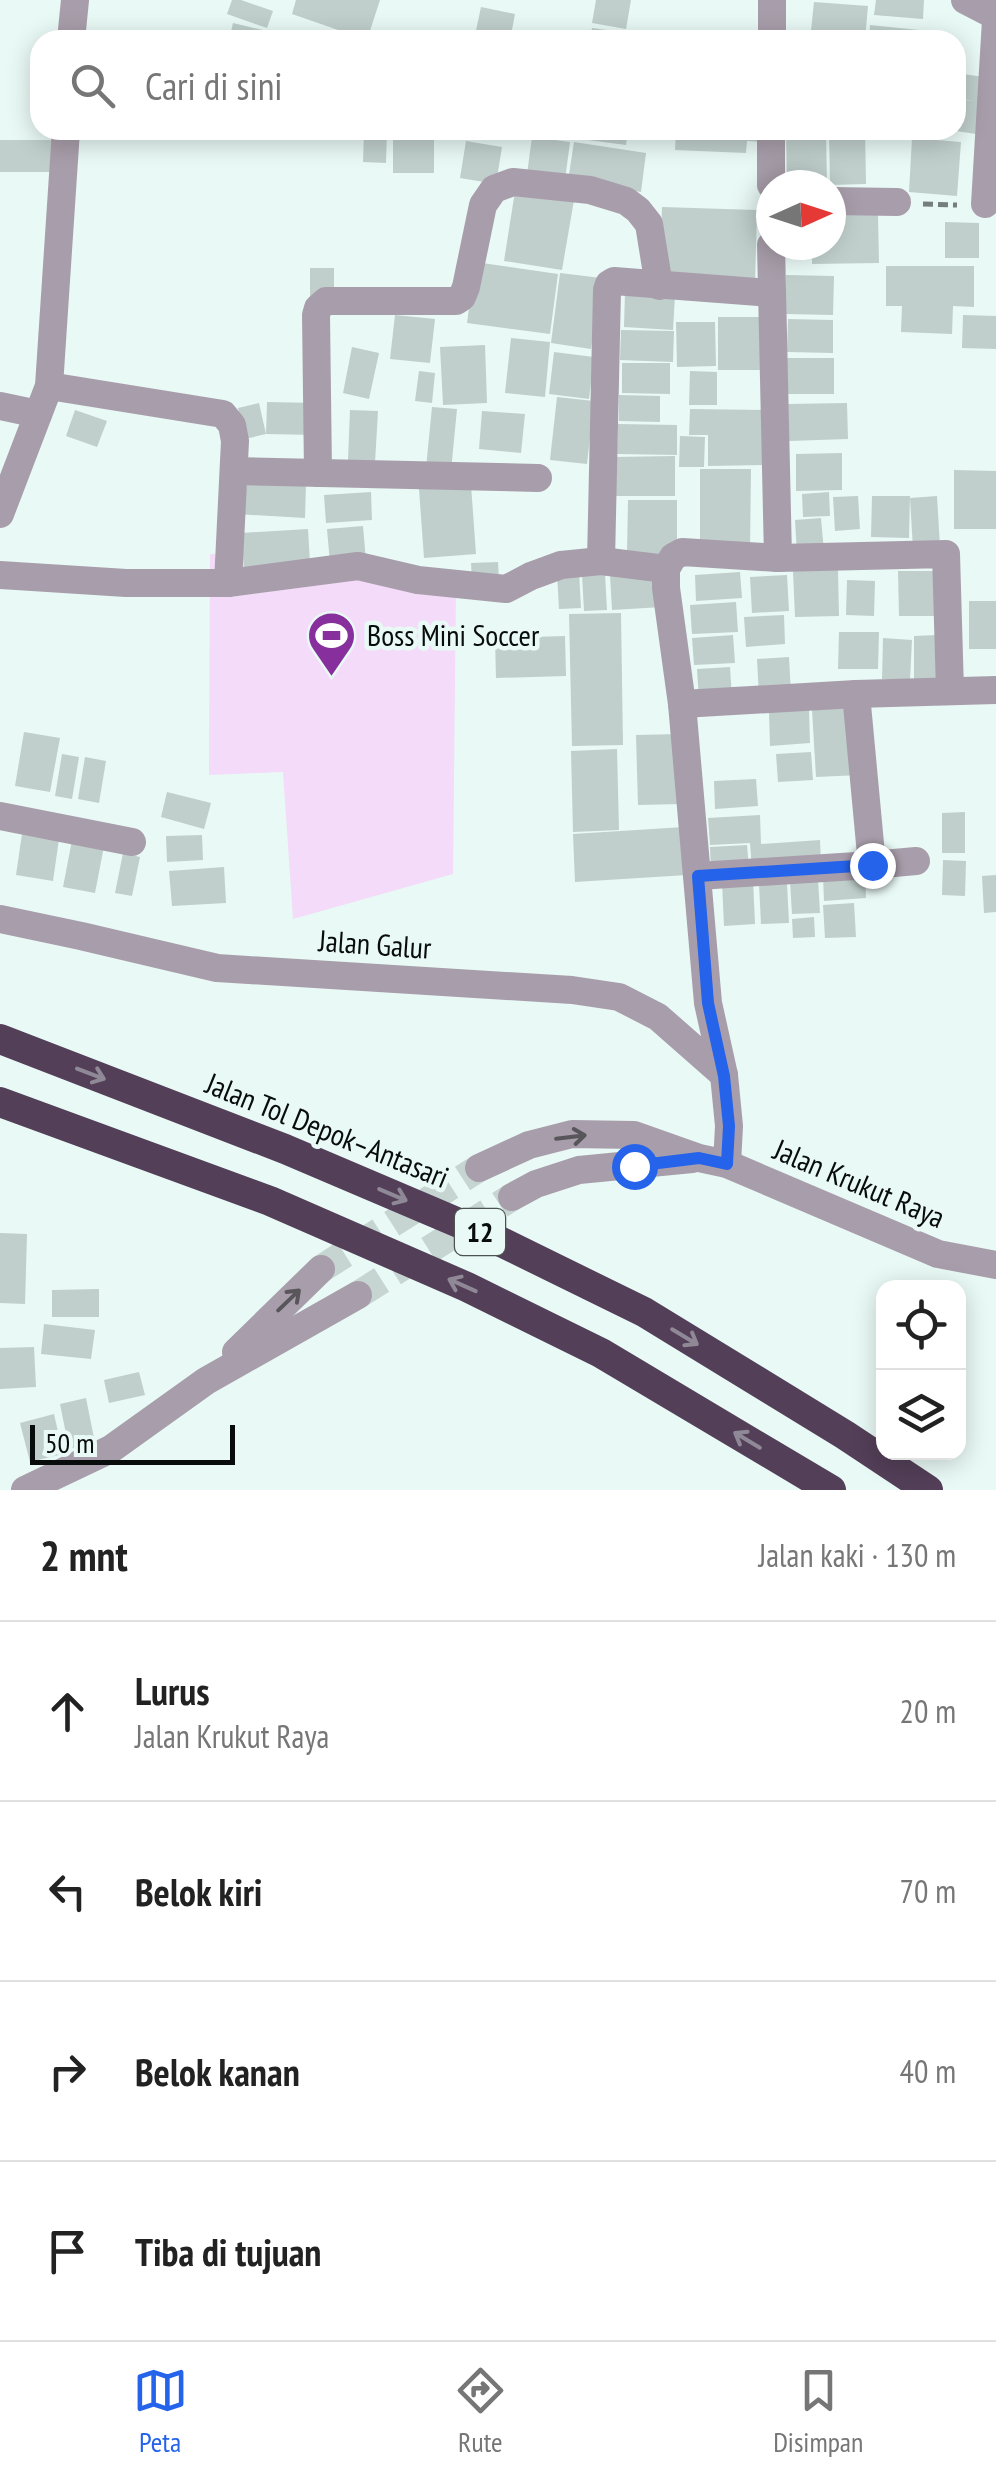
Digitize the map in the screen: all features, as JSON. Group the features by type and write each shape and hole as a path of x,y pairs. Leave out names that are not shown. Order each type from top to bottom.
{"highway":[{"name":"Jalan Tol Depok–Antasari","path":"0,1039 285,1149 486,1235 644,1312 928,1490"},
{"name":"12","path":"0,1102 270,1202 467,1287 601,1353 830,1490"}],"street":[{"path":"72,30 75,0"},
{"path":"772,0 772,30"},
{"path":"965,0 996,18 985,204"},
{"path":"0,514 50,386 65,140"},
{"path":"771,140 771,170"},
{"path":"318,473 318,308 326,301 456,301 462,297 483,205 494,189 513,182 590,190 626,201 649,224 659,286"},
{"path":"846,201 896,202"},
{"path":"771,260 778,558"},
{"path":"601,560 609,284 614,281 772,293"},
{"path":"50,386 223,414 232,425 235,441 228,583"},
{"path":"0,406 38,414"},
{"path":"234,471 538,478"},
{"path":"727,1164 729,1126 724,1076 708,1003 666,568 682,552 778,558 946,554 950,692"},
{"path":"0,575 126,583 228,583 358,566 418,580 506,589 553,567 601,560 666,568"},
{"path":"682,704 996,690"},
{"path":"856,694 872,865"},
{"path":"0,816 132,842"},
{"path":"698,876 916,861"},
{"name":"Jalan Galur","path":"0,920 217,968 572,990 618,997 658,1017 724,1076"},
{"name":"Jalan Krukut Raya","path":"480,1168 529,1145 572,1134 634,1135 727,1164 938,1254 996,1265"},
{"name":"Jalan Krukut Raya","path":"512,1197 536,1184 579,1170 699,1158"},
{"path":"206,1381 321,1268"},
{"path":"25,1490 111,1449 206,1381 358,1295"}],"path":[{"path":"896,202 985,204"}],"shaded area":[{"name":"Boss Mini Soccer","path":"210,554 292,556 456,586 453,874 293,919 283,772 209,775"}],"building":[{"path":"232,0 273,11 267,28 227,14"},
{"path":"296,0 380,0 370,30 338,30 292,14"},
{"path":"596,0 631,0 626,29 592,23"},
{"path":"876,0 924,0 923,19 874,15"},
{"path":"814,2 868,6 866,30 811,30"},
{"path":"481,7 515,14 512,30 476,30"},
{"path":"233,23 263,30 231,30"},
{"path":"870,25 919,30 870,30"},
{"path":"966,74 984,77 976,134 966,132 966,100 975,101 966,100"},
{"path":"0,140 53,140 53,172 0,172"},
{"path":"364,140 387,140 386,163 363,162"},
{"path":"393,140 434,140 434,173 393,173"},
{"path":"532,140 570,142 565,180 527,174"},
{"path":"588,140 627,140 626,145"},
{"path":"676,140 765,140 747,141 746,153 675,150"},
{"path":"786,140 826,140 827,170 787,170"},
{"path":"829,140 865,140 866,184 846,185 846,170 830,170"},
{"path":"912,140 961,142 957,196 909,192"},
{"path":"466,141 502,147 496,184 460,178"},
{"path":"574,142 646,153 641,192 568,181"},
{"path":"515,191 574,200 562,270 504,261"},
{"path":"662,207 756,210 755,286 660,282"},
{"path":"878,214 879,263 812,264 812,260 846,260 846,215"},
{"path":"945,222 979,223 979,258 945,258"},
{"path":"475,262 558,274 550,334 467,323"},
{"path":"886,266 974,266 974,307 953,306 952,334 901,332 902,306 886,306"},
{"path":"310,268 334,268 334,300 310,300"},
{"path":"560,273 601,278 591,349 551,343"},
{"path":"786,275 834,276 833,315 786,314"},
{"path":"625,292 675,295 673,330 624,327"},
{"path":"395,315 435,319 430,363 390,359"},
{"path":"963,315 996,316 996,349 962,348"},
{"path":"718,317 770,317 770,370 718,370"},
{"path":"788,319 833,320 833,353 787,352"},
{"path":"676,322 715,322 716,366 677,367"},
{"path":"621,330 674,331 673,362 620,360"},
{"path":"511,338 550,342 545,397 505,393"},
{"path":"485,345 487,403 443,405 440,347"},
{"path":"352,347 379,353 369,399 343,393"},
{"path":"554,352 594,357 589,399 549,394"},
{"path":"786,358 834,358 834,394 786,394"},
{"path":"622,363 670,363 670,394 622,393"},
{"path":"419,371 435,373 432,403 415,401"},
{"path":"690,371 717,372 717,405 689,405"},
{"path":"619,395 660,396 660,422 619,421"},
{"path":"557,397 594,401 587,464 550,460"},
{"path":"267,402 316,403 315,435 266,434"},
{"path":"259,403 266,434 245,439 238,408"},
{"path":"847,403 848,439 789,441 788,404"},
{"path":"432,407 457,409 451,471 426,468"},
{"path":"690,409 768,410 771,465 708,466 708,435 689,435"},
{"path":"75,410 107,421 97,447 66,436"},
{"path":"350,410 378,411 375,463 348,461"},
{"path":"482,411 525,414 521,453 479,449"},
{"path":"618,424 677,425 677,455 617,454"},
{"path":"680,436 705,437 704,467 679,467"},
{"path":"842,453 842,490 796,491 796,454"},
{"path":"675,456 675,496 615,496 614,457"},
{"path":"700,469 751,469 750,550 700,550"},
{"path":"954,470 996,471 996,529 954,529"},
{"path":"237,480 306,483 305,518 236,514"},
{"path":"471,485 476,554 424,558 419,489"},
{"path":"371,492 372,520 326,523 324,495"},
{"path":"829,492 830,516 803,517 802,494"},
{"path":"858,496 860,529 835,531 833,497"},
{"path":"872,496 910,496 909,538 871,537"},
{"path":"937,496 940,547 913,549 910,498"},
{"path":"628,500 677,500 677,554 627,554"},
{"path":"821,518 824,552 797,554 795,520"},
{"path":"363,526 366,561 330,563 327,529"},
{"path":"308,529 310,563 244,567 241,533"},
{"path":"498,562 499,581 472,581 471,563"},
{"path":"838,570 839,616 795,617 793,571"},
{"path":"579,571 581,608 559,609 557,573"},
{"path":"898,571 943,571 943,616 899,616"},
{"path":"661,572 662,607 612,610 610,575"},
{"path":"740,572 742,598 696,601 695,575"},
{"path":"605,573 607,610 584,611 582,575"},
{"path":"787,575 789,611 752,613 750,577"},
{"path":"847,580 875,581 874,616 846,615"},
{"path":"969,601 996,601 996,649 969,649"},
{"path":"736,602 738,632 692,634 690,605"},
{"path":"621,613 623,745 572,746 569,614"},
{"path":"784,615 785,644 746,647 744,617"},
{"path":"839,632 879,632 878,669 838,669"},
{"path":"733,635 735,663 694,665 692,638"},
{"path":"938,635 939,679 914,679 914,636"},
{"path":"565,636 566,676 496,678 495,638"},
{"path":"883,638 912,640 910,680 882,679"},
{"path":"789,657 791,694 759,696 757,659"},
{"path":"730,667 732,698 699,700 697,669"},
{"path":"856,707 860,775 816,777 812,710"},
{"path":"809,709 810,743 770,746 769,712"},
{"path":"24,732 60,738 50,792 15,786"},
{"path":"680,734 682,804 638,805 636,735"},
{"path":"617,749 619,830 573,832 571,751"},
{"path":"811,752 813,780 778,782 776,754"},
{"path":"62,754 79,757 72,799 55,796"},
{"path":"85,757 106,761 99,803 78,799"},
{"path":"756,779 758,806 715,809 714,781"},
{"path":"167,792 211,803 204,829 161,817"},
{"path":"965,812 965,853 942,853 942,813"},
{"path":"760,815 761,844 820,840 821,865 752,869 750,843 710,845 708,818"},
{"path":"23,827 60,832 53,881 16,875"},
{"path":"684,827 687,875 575,882 573,834"},
{"path":"73,835 105,841 95,893 63,887"},
{"path":"202,835 203,860 167,862 166,836"},
{"path":"747,845 749,869 711,871 710,847"},
{"path":"123,853 140,857 132,896 115,893"},
{"path":"943,860 966,861 965,896 942,895"},
{"path":"224,867 226,903 172,906 169,871"},
{"path":"865,873 866,898 824,901 823,876"},
{"path":"996,875 996,912 984,913 982,876"},
{"path":"818,879 820,913 792,914 790,881"},
{"path":"753,880 755,924 724,926 722,882"},
{"path":"787,883 789,923 761,924 759,884"},
{"path":"854,903 856,937 825,938 823,905"},
{"path":"814,917 815,937 793,938 792,919"},
{"path":"0,1233 27,1234 25,1304 0,1303"},
{"path":"99,1289 99,1317 52,1317 52,1290"},
{"path":"44,1324 95,1330 91,1359 41,1354"},
{"path":"34,1347 36,1387 0,1389 0,1348"},
{"path":"139,1372 145,1395 109,1403 104,1380"},
{"path":"86,1398 95,1443 69,1449 60,1404"},
{"path":"54,1414 63,1454 30,1462 20,1423"}],"tunnel":[{"path":"321,1269 479,1168"},
{"path":"358,1295 512,1197"}],"place":[{"name":"Boss Mini Soccer","path":"332,678"}],"route":[{"path":"634,1166 699,1158 727,1164 729,1126 724,1076 708,1003 698,876 872,865"}]}
